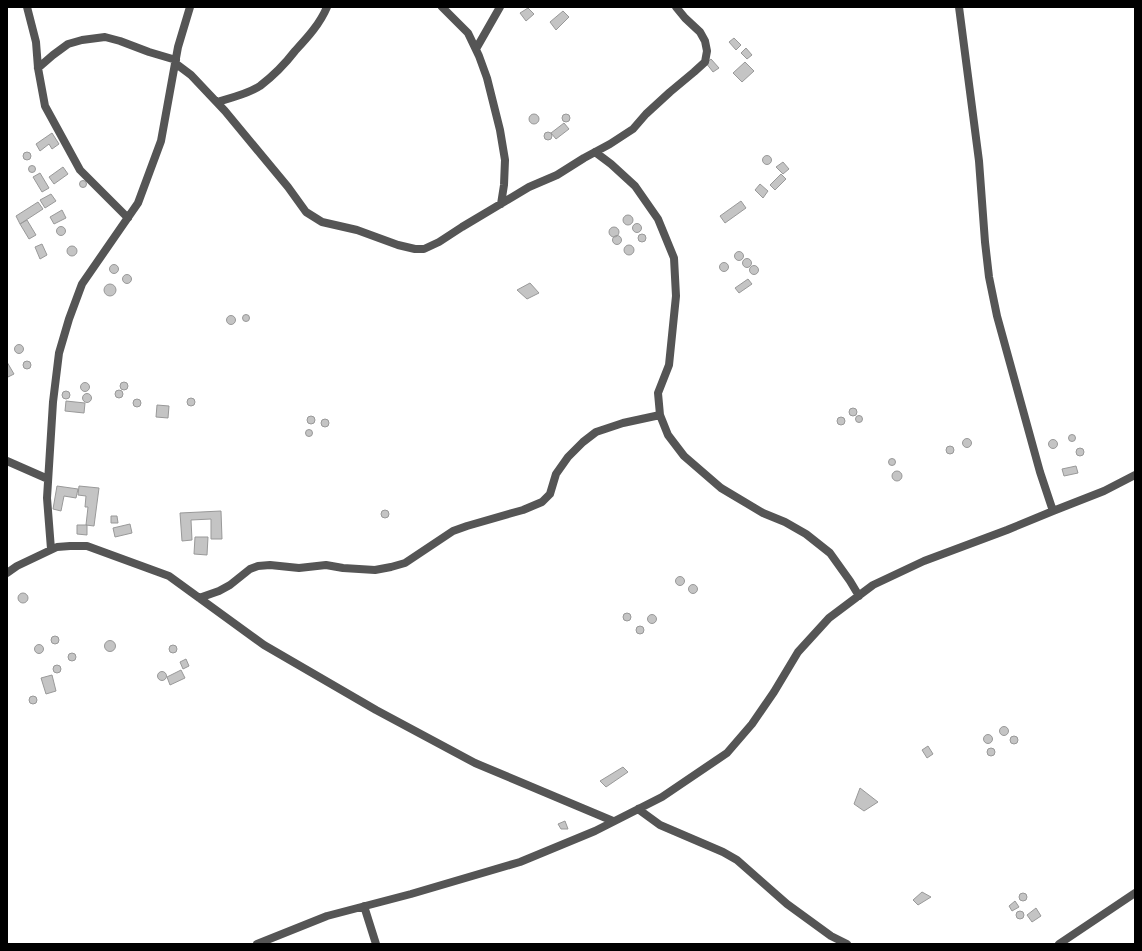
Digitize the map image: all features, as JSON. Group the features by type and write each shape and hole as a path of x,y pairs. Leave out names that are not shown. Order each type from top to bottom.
{"street":[{"path":"27,7 36,42 38,68 45,106 80,170 128,218"},
{"path":"51,549 47,498 53,402 60,354 69,319 82,284 138,203 161,140 178,47 190,7"},
{"path":"218,102 260,86 285,63 313,31 327,7"},
{"path":"442,7 468,33 487,78 500,130 505,160 504,185 501,204"},
{"path":"476,49 500,7"},
{"path":"38,68 68,44 82,40 105,37 175,61 218,102 288,187 306,212 322,222 356,230 398,245 415,249 424,248 439,242 529,187 558,175 610,144 632,129 646,114 705,62 705,40 700,32 676,7"},
{"path":"959,7 979,161 989,277 997,316 1040,472 1053,511"},
{"path":"595,152 611,164 635,186 658,219 674,258 676,296 669,365 658,392 660,415 668,435 684,456 721,488 763,513 785,522 806,534 830,553 859,596"},
{"path":"199,598 219,591 230,585 250,569 258,566 270,565 299,568 326,565 343,568 374,570 391,568 405,563 453,531 534,507 542,502 550,494 556,474 568,457 596,432 623,423 660,415"},
{"path":"7,460 48,480"},
{"path":"257,944 327,916 520,862 595,831 662,798 727,753 752,724 774,692 798,652 830,618 873,585 924,561 1104,491 1135,475"},
{"path":"7,572 57,547 87,546 169,576 264,645 376,710 475,763 613,821"},
{"path":"638,809 660,825 723,852 737,860 787,904 831,936 846,944"},
{"path":"1059,944 1135,893"},
{"path":"364,906 376,944"}],"building":[{"path":"528,8 534,14 526,21 520,13"},
{"path":"563,11 569,17 556,30 550,22"},
{"path":"734,38 741,45 736,50 729,42"},
{"path":"746,48 752,55 747,59 741,53"},
{"path":"711,59 719,68 713,72 706,63"},
{"path":"745,62 754,71 742,82 733,73"},
{"path":"532,114 536,114 538,115 538,123 532,124 529,121 529,117"},
{"path":"564,114 568,114 570,118 568,122 564,122 562,120 562,116"},
{"path":"564,123 569,129 556,139 551,133"},
{"path":"546,132 550,132 552,136 550,140 546,140 544,138 544,134"},
{"path":"52,133 59,144 52,149 49,144 40,151 36,144"},
{"path":"25,152 29,152 31,156 29,160 25,160 23,158 23,154"},
{"path":"767,155 772,160 767,165 762,160"},
{"path":"783,162 789,169 783,174 776,167"},
{"path":"32,165 35,166 35,172 32,173 29,172 28,169 29,166"},
{"path":"63,167 68,174 54,184 49,177"},
{"path":"40,173 49,188 42,192 33,177"},
{"path":"781,174 786,179 775,190 770,185"},
{"path":"83,180 86,181 86,187 83,188 80,187 79,184 80,181"},
{"path":"760,184 768,191 763,198 755,190"},
{"path":"51,194 56,201 45,208 40,200"},
{"path":"741,201 746,208 725,223 720,216"},
{"path":"38,202 43,209 20,224 16,216"},
{"path":"62,210 66,218 54,224 50,217"},
{"path":"626,215 630,215 632,216 632,224 626,225 623,222 623,218"},
{"path":"27,220 36,235 29,239 20,224"},
{"path":"637,223 642,228 637,233 632,228"},
{"path":"61,226 66,231 61,236 56,231"},
{"path":"612,227 616,227 618,228 618,236 612,237 609,234 609,230"},
{"path":"640,234 644,234 646,238 644,242 640,242 638,240 638,236"},
{"path":"615,236 619,236 621,240 619,244 615,244 613,242 613,238"},
{"path":"42,244 47,255 40,259 35,247"},
{"path":"627,245 631,245 633,246 633,254 627,255 624,252 624,248"},
{"path":"70,246 74,246 77,251 74,256 70,256 67,253 67,249"},
{"path":"739,251 744,256 739,261 734,256"},
{"path":"747,258 752,263 747,268 742,263"},
{"path":"724,262 729,267 724,272 719,267"},
{"path":"114,264 119,269 114,274 109,269"},
{"path":"754,265 759,270 754,275 749,270"},
{"path":"127,274 132,279 127,284 122,279"},
{"path":"748,279 752,284 739,293 735,288"},
{"path":"530,283 539,293 527,299 517,290"},
{"path":"110,284 114,286 116,290 114,294 110,296 106,294 104,290 106,286"},
{"path":"246,314 249,315 249,321 246,322 243,321 242,318 243,315"},
{"path":"231,315 236,320 231,325 226,320"},
{"path":"19,344 24,349 19,354 14,349"},
{"path":"27,361 30,362 30,368 27,369 24,368 23,365 24,362"},
{"path":"7,362 14,374 8,377 7,375"},
{"path":"122,382 126,382 128,386 126,390 122,390 120,388 120,384"},
{"path":"83,383 87,383 89,387 87,391 83,391 81,389 81,385"},
{"path":"117,390 121,390 123,394 121,398 117,398 115,396 115,392"},
{"path":"64,391 68,391 70,395 68,399 64,399 62,397 62,393"},
{"path":"85,394 89,394 91,398 89,402 85,402 83,400 83,396"},
{"path":"189,398 193,398 195,402 193,406 189,406 187,404 187,400"},
{"path":"135,399 139,399 141,403 139,407 135,407 133,405 133,401"},
{"path":"66,401 85,403 84,413 65,411"},
{"path":"157,405 169,406 168,418 156,417"},
{"path":"851,408 855,408 857,412 855,416 851,416 849,414 849,410"},
{"path":"859,415 862,416 862,422 859,423 856,422 855,419 856,416"},
{"path":"309,416 313,416 315,420 313,424 309,424 307,422 307,418"},
{"path":"841,417 844,418 844,424 841,425 838,424 837,421 838,418"},
{"path":"323,419 327,419 329,423 327,427 323,427 321,425 321,421"},
{"path":"309,429 312,430 312,436 309,437 306,436 305,433 306,430"},
{"path":"1072,434 1075,435 1075,441 1072,442 1069,441 1068,438 1069,435"},
{"path":"965,439 969,439 971,443 969,447 965,447 963,445 963,441"},
{"path":"1053,439 1058,444 1053,449 1048,444"},
{"path":"948,446 952,446 954,450 952,454 948,454 946,452 946,448"},
{"path":"1078,448 1082,448 1084,452 1082,456 1078,456 1076,454 1076,450"},
{"path":"892,458 895,459 895,465 892,466 889,465 888,462 889,459"},
{"path":"1076,466 1078,473 1064,476 1062,469"},
{"path":"897,471 902,476 897,481 892,476"},
{"path":"57,486 78,489 76,498 64,496 61,511 53,509"},
{"path":"79,486 99,488 94,526 86,525 88,507 85,507 86,496 78,495"},
{"path":"383,510 387,510 389,514 387,518 383,518 381,516 381,512"},
{"path":"221,511 222,539 211,539 211,519 191,520 192,540 182,541 180,513"},
{"path":"111,516 117,516 118,523 111,523"},
{"path":"130,524 132,533 115,537 113,528"},
{"path":"77,525 87,525 87,535 77,534"},
{"path":"195,537 208,537 207,555 194,554"},
{"path":"678,577 682,577 684,581 682,585 678,585 676,583 676,579"},
{"path":"691,585 695,585 697,589 695,593 691,593 689,591 689,587"},
{"path":"21,593 25,593 27,594 27,602 21,603 18,600 18,596"},
{"path":"627,613 630,614 630,620 627,621 624,620 623,617 624,614"},
{"path":"650,615 654,615 656,619 654,623 650,623 648,621 648,617"},
{"path":"638,626 642,626 644,630 642,634 638,634 636,632 636,628"},
{"path":"53,636 57,636 59,640 57,644 53,644 51,642 51,638"},
{"path":"110,640 114,642 116,646 114,650 110,652 106,650 104,646 106,642"},
{"path":"37,645 41,645 43,649 41,653 37,653 35,651 35,647"},
{"path":"171,645 175,645 177,649 175,653 171,653 169,651 169,647"},
{"path":"70,653 74,653 76,657 74,661 70,661 68,659 68,655"},
{"path":"186,659 189,666 183,669 180,662"},
{"path":"57,665 60,666 60,672 57,673 54,672 53,669 54,666"},
{"path":"181,670 185,678 170,685 167,677"},
{"path":"160,672 164,672 166,676 164,680 160,680 158,678 158,674"},
{"path":"52,675 56,691 46,694 41,678"},
{"path":"31,696 35,696 37,700 35,704 31,704 29,702 29,698"},
{"path":"1002,727 1006,727 1008,731 1006,735 1002,735 1000,733 1000,729"},
{"path":"988,734 993,739 988,744 983,739"},
{"path":"1014,736 1017,737 1017,743 1014,744 1011,743 1010,740 1011,737"},
{"path":"928,746 933,754 927,758 922,750"},
{"path":"991,748 994,749 994,755 991,756 988,755 987,752 988,749"},
{"path":"623,767 628,772 606,787 600,781"},
{"path":"860,788 878,802 864,811 854,804"},
{"path":"565,821 568,829 561,829 558,824"},
{"path":"922,892 931,897 918,905 913,900"},
{"path":"1023,893 1026,894 1026,900 1023,901 1020,900 1019,897 1020,894"},
{"path":"1015,901 1019,907 1012,911 1009,906"},
{"path":"1036,908 1041,916 1032,922 1027,915"},
{"path":"1018,911 1022,911 1024,915 1022,919 1018,919 1016,917 1016,913"}]}
